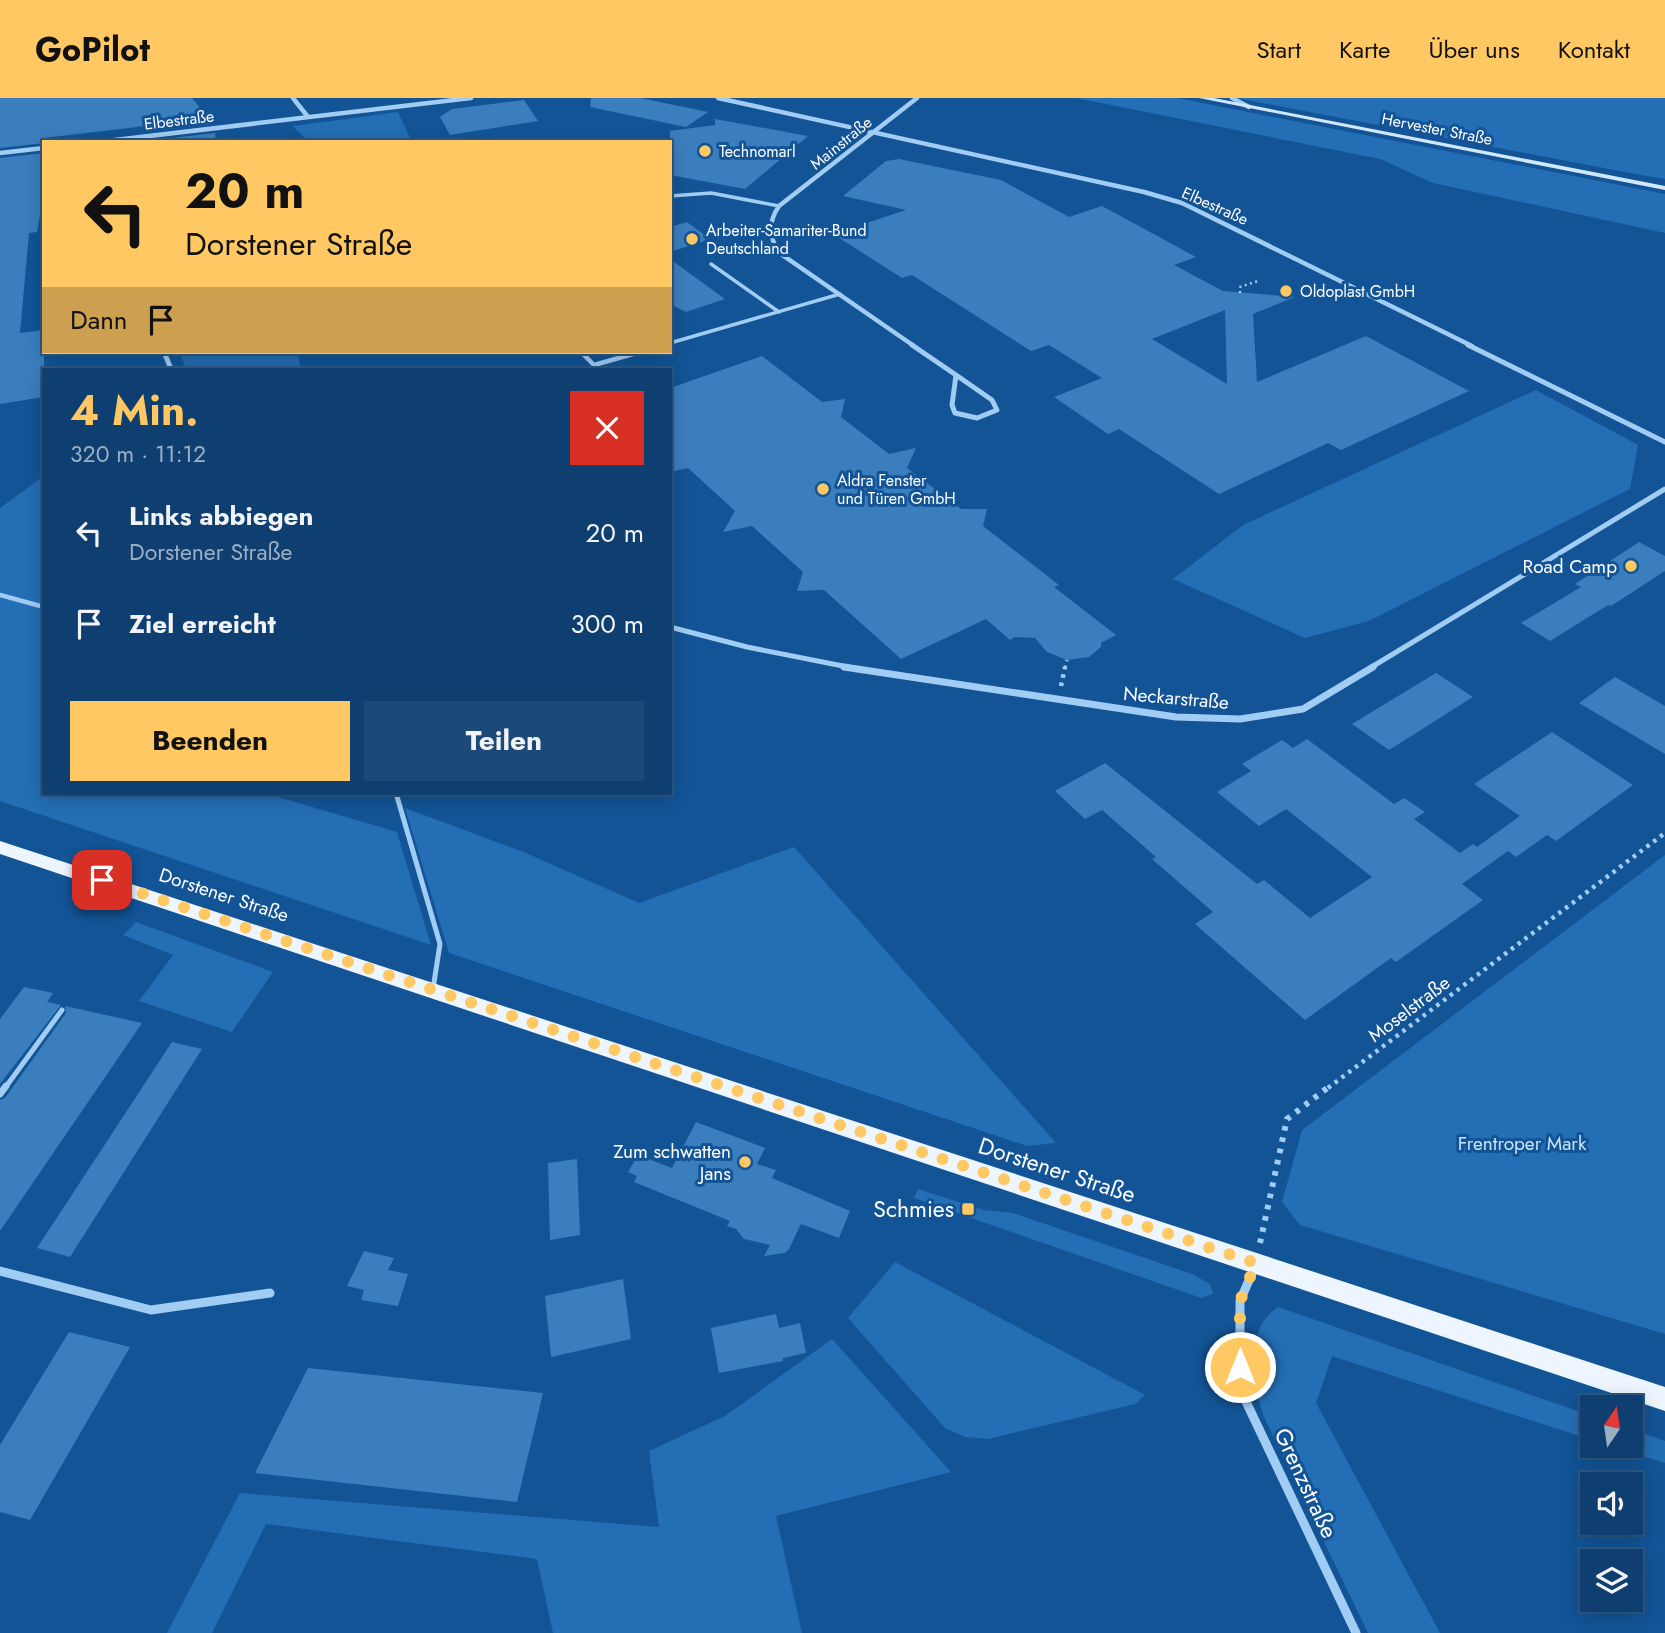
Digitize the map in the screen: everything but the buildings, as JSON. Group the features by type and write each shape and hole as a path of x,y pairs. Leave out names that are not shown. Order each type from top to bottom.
{"main road":[{"name":"Hervester Straße","path":"1203,98 1665,188"},
{"name":"Dorstener Straße","path":"0,847 1665,1399"}],"street":[{"path":"293,98 308,117"},
{"name":"Elbestraße","path":"126,140 471,98"},
{"name":"Elbestraße","path":"718,98 1182,202 1665,442"},
{"name":"Mainstraße","path":"779,206 917,98"},
{"path":"1232,98 1250,107"},
{"path":"0,153 42,148"},
{"path":"779,206 770,218 769,237 778,252 956,374 992,400 997,410 980,419 954,413 952,405 956,374"},
{"name":"Neckarstraße","path":"672,628 747,647 870,672 1058,701 1213,721 1245,719 1303,709 1665,489"},
{"name":"Grenzstraße","path":"1256,1263 1240,1301 1240,1389 1356,1633"},
{"path":"0,1271 151,1310 270,1293"}],"lane":[{"path":"672,196 692,191 710,192 779,206"},
{"path":"711,264 779,312"},
{"path":"672,342 840,295"},
{"path":"583,354 594,365 633,354"},
{"path":"0,595 42,606"},
{"path":"398,795 440,944 433,989"},
{"path":"0,1094 62,1010"}],"path":[{"path":"1240,293 1240,287 1258,281"},
{"path":"1058,701 1067,660"},
{"name":"Moselstraße","path":"1256,1263 1287,1119 1665,833"}],"green space":[{"path":"1076,98 1177,98 1665,194 1665,233 1433,183 1380,159"},
{"path":"1236,98 1665,98 1665,179 1646,176"},
{"path":"398,112 411,140 307,140 293,126"},
{"path":"181,354 297,354 301,368 186,368"},
{"path":"1536,390 1638,445 1630,489 1369,621 1305,638 1173,579 1243,525"},
{"path":"42,478 42,795 272,795 397,832 431,945 0,801 0,508"},
{"path":"405,808 521,851 639,903 794,847 1056,1143 1027,1146 449,953"},
{"name":"Frentroper Mark","path":"1665,855 1665,1334 1300,1225 1282,1202 1302,1130"},
{"path":"136,922 273,972 232,1032 139,1001 173,955 123,935"},
{"path":"918,1189 984,1210 1013,1213 1192,1274 1210,1284 1213,1294 1201,1298 914,1198"},
{"path":"895,1262 1145,1395 1135,1404 988,1439 965,1437 945,1428 848,1318"},
{"path":"1278,1307 1580,1412 1580,1436 1332,1356 1316,1403 1440,1633 1368,1633 1264,1417 1256,1389 1253,1358 1259,1329"},
{"path":"832,1339 951,1472 776,1516 802,1633 553,1633 537,1559 266,1524 212,1633 167,1633 240,1493 659,1527 649,1451 725,1416"},
{"path":"1643,1433 1665,1441 1665,1463 1643,1456"}],"place":[{"name":"Technomarl","path":"705,151"},
{"name":"Arbeiter-Samariter-Bund Deutschland","path":"692,239"},
{"name":"Oldoplast GmbH","path":"1286,291"},
{"name":"Aldra Fenster und Türen GmbH","path":"823,489"},
{"name":"Road Camp","path":"1631,566"},
{"name":"Zum schwatten Jans","path":"745,1162"},
{"name":"Schmies","path":"968,1209"}],"route":[{"path":"102,880 1256,1263 1240,1301 1240,1367"}]}
